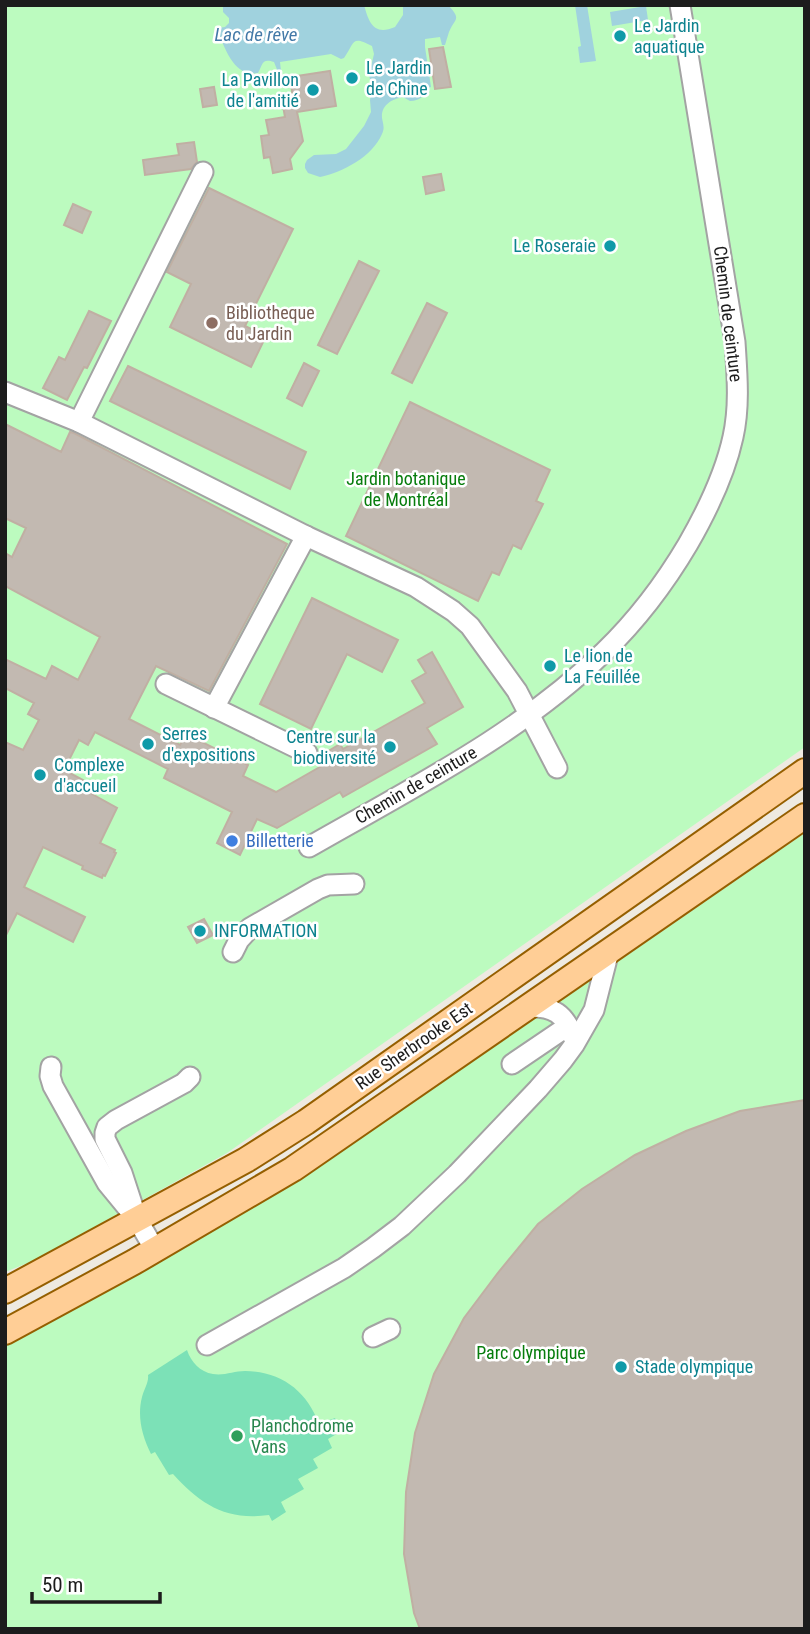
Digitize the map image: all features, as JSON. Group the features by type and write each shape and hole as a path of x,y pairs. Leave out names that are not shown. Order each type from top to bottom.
{"main road":[{"name":"Rue Sherbrooke Est","path":"5,1291 246,1160 306,1122 796,777"},
{"name":"Rue Sherbrooke Est","path":"5,1332 155,1250 293,1169 805,816"}],"lane":[{"name":"Chemin de ceinture","path":"309,847 473,752 552,697 605,651 637,616 663,583 689,543 706,510 734,436 738,384 735,342 680,5"},
{"path":"79,422 203,172"},
{"path":"5,392 79,422 306,536 415,587 463,619 517,691 557,768"},
{"path":"214,708 306,536"},
{"path":"166,684 307,753"},
{"path":"233,952 250,928 318,889 328,885 354,884"},
{"path":"512,1065 571,1035 594,1010 609,951"},
{"path":"207,1345 344,1268 373,1248 421,1209 466,1165 563,1060 571,1035 561,1015 552,1009 529,1007"},
{"path":"51,1067 53,1086 107,1183 137,1219 155,1250"},
{"path":"137,1219 122,1173 108,1147 105,1133 107,1127 190,1077"}],"green space":[{"name":"Jardin botanique de Montréal","path":"5,5 805,5 805,747 227,1153 33,1261 5,1272"},
{"name":"Parc olympique","path":"805,833 805,1629 5,1629 5,1346 290,1185"},
{"name":"Planchodrome Vans","path":"187,1350 197,1366 208,1373 258,1372 281,1379 300,1393 319,1424 335,1418 340,1432 328,1439 332,1448 313,1459 318,1468 298,1479 304,1489 281,1502 286,1512 272,1521 269,1515 227,1513 204,1502 173,1474 169,1475 155,1452 151,1454 140,1419 148,1375"}],"water":[{"name":"Lac de rêve","path":"223,5 364,5 370,22 382,30 395,27 403,15 403,5 448,5 456,19 445,45 442,45 440,37 425,39 431,87 416,100 410,101 403,97 388,103 382,113 383,132 371,150 347,167 320,177 308,173 305,168 307,160 314,155 336,154 346,149 371,112 372,88 369,75 374,54 372,46 357,41 341,59 331,54 280,62 281,71 278,72 274,62 267,61 258,73 250,73 243,71 232,60 218,31 218,28 229,23 229,18 223,12"},
{"path":"575,5 587,5 596,61 580,63 578,47 581,46"},
{"path":"646,6 648,20 612,26 610,12"}],"building":[{"path":"443,47 451,87 435,89 429,49"},
{"path":"330,71 336,106 297,112 303,141 290,159 292,169 273,173 270,157 264,158 261,136 269,135 266,120 285,117 283,106 294,105 290,77"},
{"path":"214,87 217,105 203,107 200,89"},
{"path":"194,142 197,162 191,169 145,175 143,160 179,155 177,144"},
{"path":"441,174 444,190 426,194 423,177"},
{"path":"209,188 293,229 245,326 266,336 251,367 170,327 191,284 167,272"},
{"path":"73,204 91,212 82,233 64,225"},
{"path":"359,261 379,271 337,354 318,345"},
{"path":"427,303 447,313 412,383 392,373"},
{"path":"89,311 111,321 67,400 43,388 59,357 65,360"},
{"path":"304,363 319,371 302,406 287,398"},
{"path":"128,366 306,452 290,489 110,401"},
{"path":"410,402 550,470 536,501 543,504 521,549 513,545 499,575 492,572 478,601 346,536"},
{"path":"5,424 61,452 70,432 74,433 287,544 209,691 156,666 129,719 180,745 186,734 248,765 243,776 276,792 325,764 320,756 340,744 343,749 425,703 412,681 426,673 418,660 432,652 463,707 427,728 437,744 343,797 340,792 277,828 257,819 240,855 217,843 232,812 164,778 168,769 95,732 88,745 79,740 64,770 83,780 82,785 92,790 92,794 117,808 100,843 116,853 102,878 43,847 24,887 85,917 73,942 17,913 5,937 5,742 23,750 39,720 28,714 34,703 5,688 5,659 46,679 52,666 78,680 100,637 5,586 5,553 12,557 26,528 5,518"},
{"path":"312,598 398,640 382,672 347,654 311,729 260,704"},
{"path":"204,919 213,935 197,943 188,927"},
{"name":"Stade olympique","path":"805,1100 805,1629 420,1629 414,1613 404,1554 406,1492 415,1433 434,1374 464,1318 538,1224 582,1189 635,1155 686,1131 740,1111"}],"place":[{"name":"Le Jardin aquatique","path":"620,36"},
{"name":"Le Jardin de Chine","path":"352,78"},
{"name":"La Pavillon de l'amitié","path":"313,90"},
{"name":"Le Roseraie","path":"610,246"},
{"name":"Bibliotheque du Jardin","path":"212,323"},
{"name":"Le lion de La Feuillée","path":"550,666"},
{"name":"Serres d'expositions","path":"148,744"},
{"name":"Centre sur la biodiversité","path":"390,747"},
{"name":"Complexe d'accueil","path":"40,775"},
{"name":"Billetterie","path":"232,841"},
{"name":"INFORMATION","path":"200,931"},
{"name":"Stade olympique","path":"621,1367"},
{"name":"Planchodrome Vans","path":"237,1436"}]}
